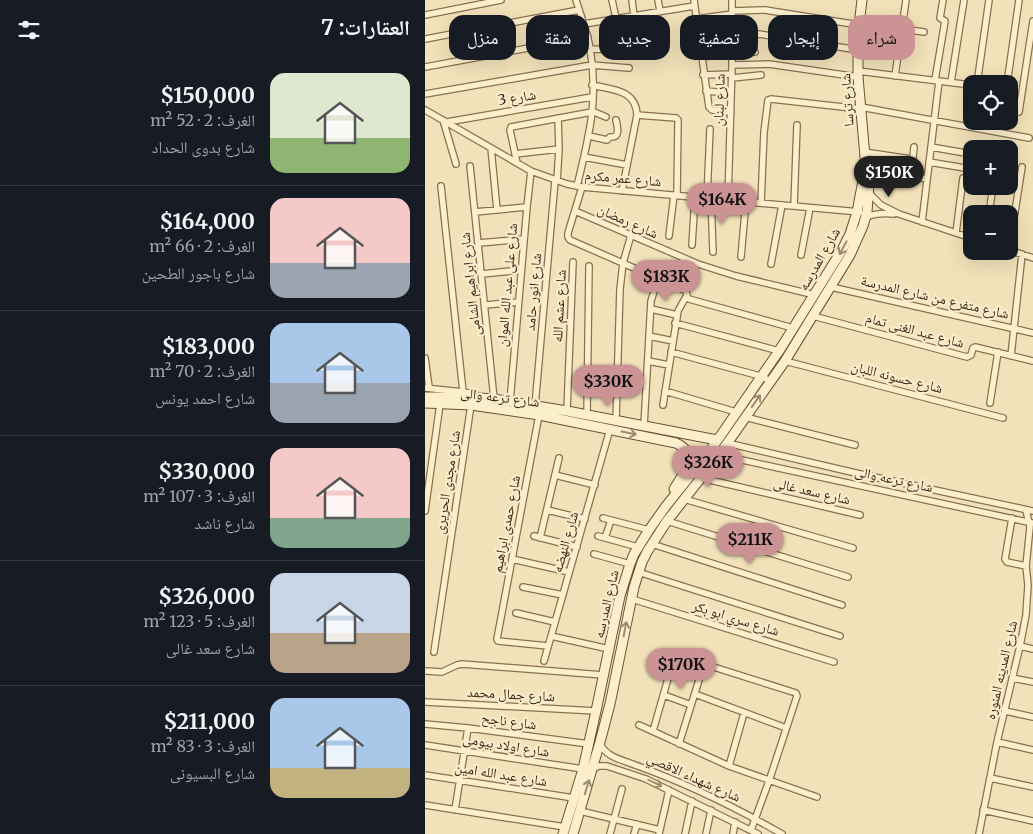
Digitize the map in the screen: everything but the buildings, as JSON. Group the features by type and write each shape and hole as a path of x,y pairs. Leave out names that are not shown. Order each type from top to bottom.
{"main road":[{"name":"شارع ترسا","path":"860,15 862,0"},
{"name":"شارع ترسا","path":"858,60 865,168"},
{"name":"شارع المدرسه","path":"573,834 610,704 631,599 644,557 667,521 719,455 785,361 855,246 867,215 869,184 865,168"},
{"name":"شارع المدرسه","path":"564,831 583,769 623,584 630,564 649,530 710,451 815,295 846,242 857,212 865,168"},
{"path":"425,397 494,399"},
{"name":"شارع ترعه والى","path":"494,399 717,440"},
{"name":"شارع ترعه والى","path":"425,404 471,405 539,415 682,446 689,457 688,464 672,491 666,506"},
{"path":"623,584 634,587"}],"street":[{"path":"425,15 501,0"},
{"path":"575,0 581,15"},
{"path":"613,0 616,15"},
{"path":"632,0 634,15"},
{"path":"658,0 660,12"},
{"name":"شارع لبنان","path":"732,0 732,15"},
{"path":"904,15 906,0"},
{"path":"922,222 945,21 940,18 943,0"},
{"path":"951,82 964,0"},
{"path":"978,75 989,0"},
{"path":"1008,75 1019,0"},
{"path":"640,15 694,3"},
{"path":"425,39 579,10"},
{"path":"717,15 765,10 848,22"},
{"path":"1019,112 1033,21"},
{"path":"915,31 924,32"},
{"path":"758,34 848,48"},
{"path":"589,43 592,65 592,111 575,211 568,233 570,240 682,289 689,299 793,328"},
{"path":"425,67 526,48"},
{"path":"590,49 599,49"},
{"path":"701,60 710,110 731,112"},
{"name":"شارع لبنان","path":"728,200 732,60"},
{"path":"895,76 897,60"},
{"path":"732,65 769,64 963,84"},
{"path":"425,94 592,65 629,68"},
{"path":"703,75 761,75"},
{"path":"592,85 629,95 637,108 622,191"},
{"path":"706,91 731,93"},
{"name":"شارع 3","path":"444,121 593,97"},
{"path":"761,203 764,132 767,101 769,99 861,108 1029,138"},
{"name":"شارع عمر مكرم","path":"425,110 531,171 556,181 622,191 857,212 867,215 880,213 899,214"},
{"path":"517,163 511,127 592,111 606,117"},
{"path":"637,115 676,118 678,120 676,195 669,236"},
{"name":"شارع انور حامد","path":"535,406 559,149 558,118"},
{"path":"589,136 607,140 609,137 614,138 618,130 616,120"},
{"path":"444,121 456,164"},
{"path":"795,206 797,125"},
{"path":"709,129 709,198 713,252"},
{"path":"864,152 911,159 914,147"},
{"path":"931,147 963,153"},
{"path":"491,148 497,210"},
{"path":"515,154 559,149"},
{"path":"583,157 627,165"},
{"path":"929,162 963,168"},
{"name":"شارع ابراهيم الشامى","path":"470,166 494,399"},
{"path":"1016,205 1022,167"},
{"path":"865,168 927,179"},
{"name":"شارع على عبد الله الموان","path":"510,402 531,171"},
{"path":"956,233 963,178"},
{"path":"441,186 463,392"},
{"path":"869,193 881,205 899,214 963,235"},
{"path":"692,245 695,197"},
{"path":"741,258 746,202"},
{"path":"771,264 782,205"},
{"path":"475,212 527,207"},
{"path":"801,255 810,208"},
{"name":"شارع رمضان","path":"575,211 680,257 715,270 815,295"},
{"path":"616,421 620,289 623,263 631,235"},
{"path":"479,243 524,239"},
{"path":"1018,253 1033,258"},
{"path":"1011,356 1023,254"},
{"name":"شارع عشم الله","path":"567,411 573,262"},
{"path":"587,415 589,266"},
{"path":"482,274 521,270"},
{"path":"644,426 651,301 657,278"},
{"name":"شارع متفرع من شارع المدرسة","path":"831,286 1033,333"},
{"path":"663,405 678,308 687,295"},
{"path":"485,305 519,302"},
{"path":"651,309 677,315"},
{"name":"شارع عبد الغنى تمام","path":"813,316 967,357 971,355 975,347 1033,361"},
{"path":"675,323 779,351"},
{"path":"649,336 673,341"},
{"path":"671,352 760,376 771,381"},
{"path":"990,403 998,352"},
{"path":"425,358 427,388"},
{"path":"648,361 669,365"},
{"name":"شارع حسونه اللبان","path":"785,361 1003,418"},
{"name":"شارع ترعه والى","path":"427,388 463,392 494,399"},
{"path":"665,390 736,412"},
{"path":"425,511 440,404"},
{"name":"شارع مجدى الحريرى","path":"434,652 471,405"},
{"name":"شارع حمدى ابراهيم","path":"539,415 497,637 499,641 548,646"},
{"path":"745,417 855,445"},
{"name":"شارع النهضه","path":"544,661 610,429"},
{"name":"شارع ترعه والى","path":"727,443 1033,512"},
{"name":"شارع ترعه والى","path":"719,455 1031,522"},
{"path":"541,538 559,458"},
{"path":"555,475 595,484"},
{"name":"شارع سعد غالى","path":"701,478 860,515"},
{"path":"684,499 853,548"},
{"path":"547,510 585,519"},
{"name":"شارع المدينه المنوره","path":"979,834 997,742 1026,615 1030,585 1026,566 1031,522 1026,510"},
{"path":"603,518 649,530"},
{"path":"1012,518 1005,559 1007,562 1026,566"},
{"path":"605,538 611,520"},
{"path":"667,521 848,577"},
{"path":"534,536 577,547"},
{"path":"598,536 638,547"},
{"path":"652,544 842,605"},
{"path":"594,554 630,564"},
{"path":"512,559 569,572"},
{"path":"639,572 840,636"},
{"path":"523,587 563,595"},
{"name":"شارع سري ابو بكر","path":"631,599 834,662"},
{"path":"516,614 555,622"},
{"path":"1026,615 1033,616"},
{"path":"551,636 609,649"},
{"path":"1020,646 1033,649"},
{"path":"653,731 673,661 676,658 704,664 796,693 797,696 751,830"},
{"path":"425,671 442,672 462,664 603,675"},
{"path":"679,744 704,664"},
{"path":"1012,678 1033,682"},
{"path":"695,694 786,728"},
{"path":"664,695 691,705"},
{"name":"شارع جمال محمد","path":"425,702 597,711"},
{"path":"1005,711 1033,717"},
{"path":"729,766 744,713"},
{"name":"شارع ناجح","path":"425,724 589,744"},
{"path":"639,724 729,766 817,797"},
{"path":"455,810 467,728"},
{"name":"شارع شهداء الاقصي","path":"600,742 603,750 610,755 685,785 755,818 782,834"},
{"path":"997,742 1033,750"},
{"name":"شارع اولاد بيومى","path":"425,745 583,769"},
{"name":"شارع شهداء الاقصي","path":"592,769 599,766 611,766 646,779 758,834"},
{"name":"شارع عبد الله امين","path":"425,775 574,798"},
{"path":"990,778 1033,787"},
{"path":"610,834 623,789"},
{"path":"580,811 637,824 659,832 669,790"},
{"path":"685,834 692,801"},
{"path":"425,805 564,831"},
{"path":"706,834 711,810"},
{"path":"983,810 1033,821"},
{"path":"733,834 735,822"},
{"path":"634,834 637,824"}]}
